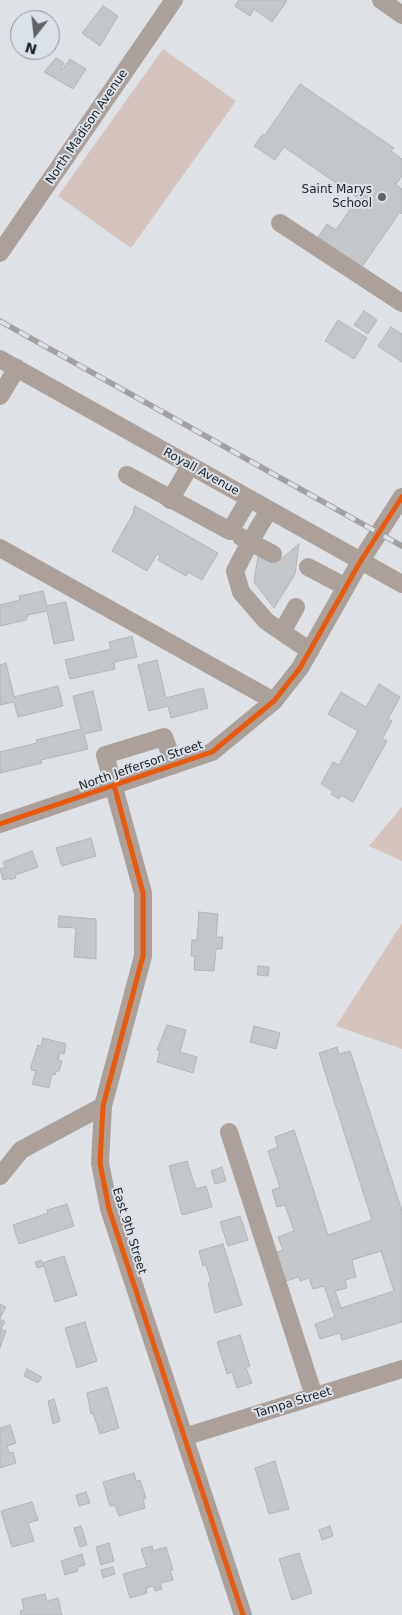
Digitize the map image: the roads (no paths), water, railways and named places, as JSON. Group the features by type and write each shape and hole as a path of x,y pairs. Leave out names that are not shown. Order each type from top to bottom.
{"street":[{"name":"North Madison Avenue","path":"0,253 174,0"},
{"path":"381,0 402,14"},
{"path":"280,223 402,303"},
{"name":"Royall Avenue","path":"0,359 402,584"},
{"path":"0,396 17,368"},
{"path":"170,500 190,466"},
{"path":"127,475 170,500 273,554"},
{"name":"North Jefferson Street","path":"0,824 212,752 274,701 300,668 360,562 402,497"},
{"path":"230,531 249,499"},
{"path":"269,510 235,572 241,592 266,621 310,650"},
{"path":"0,548 274,701"},
{"path":"308,567 346,587"},
{"path":"282,632 296,607"},
{"name":"East 9th Street","path":"174,765 164,737 105,755 144,893 143,956 103,1106 100,1163 110,1209 243,1615"},
{"path":"0,1176 21,1150 103,1106"},
{"path":"229,1132 314,1396"},
{"name":"Tampa Street","path":"184,1437 402,1369"}],"railway":[{"path":"0,321 402,546"}],"place":[{"name":"Saint Marys School","path":"382,197"}]}
